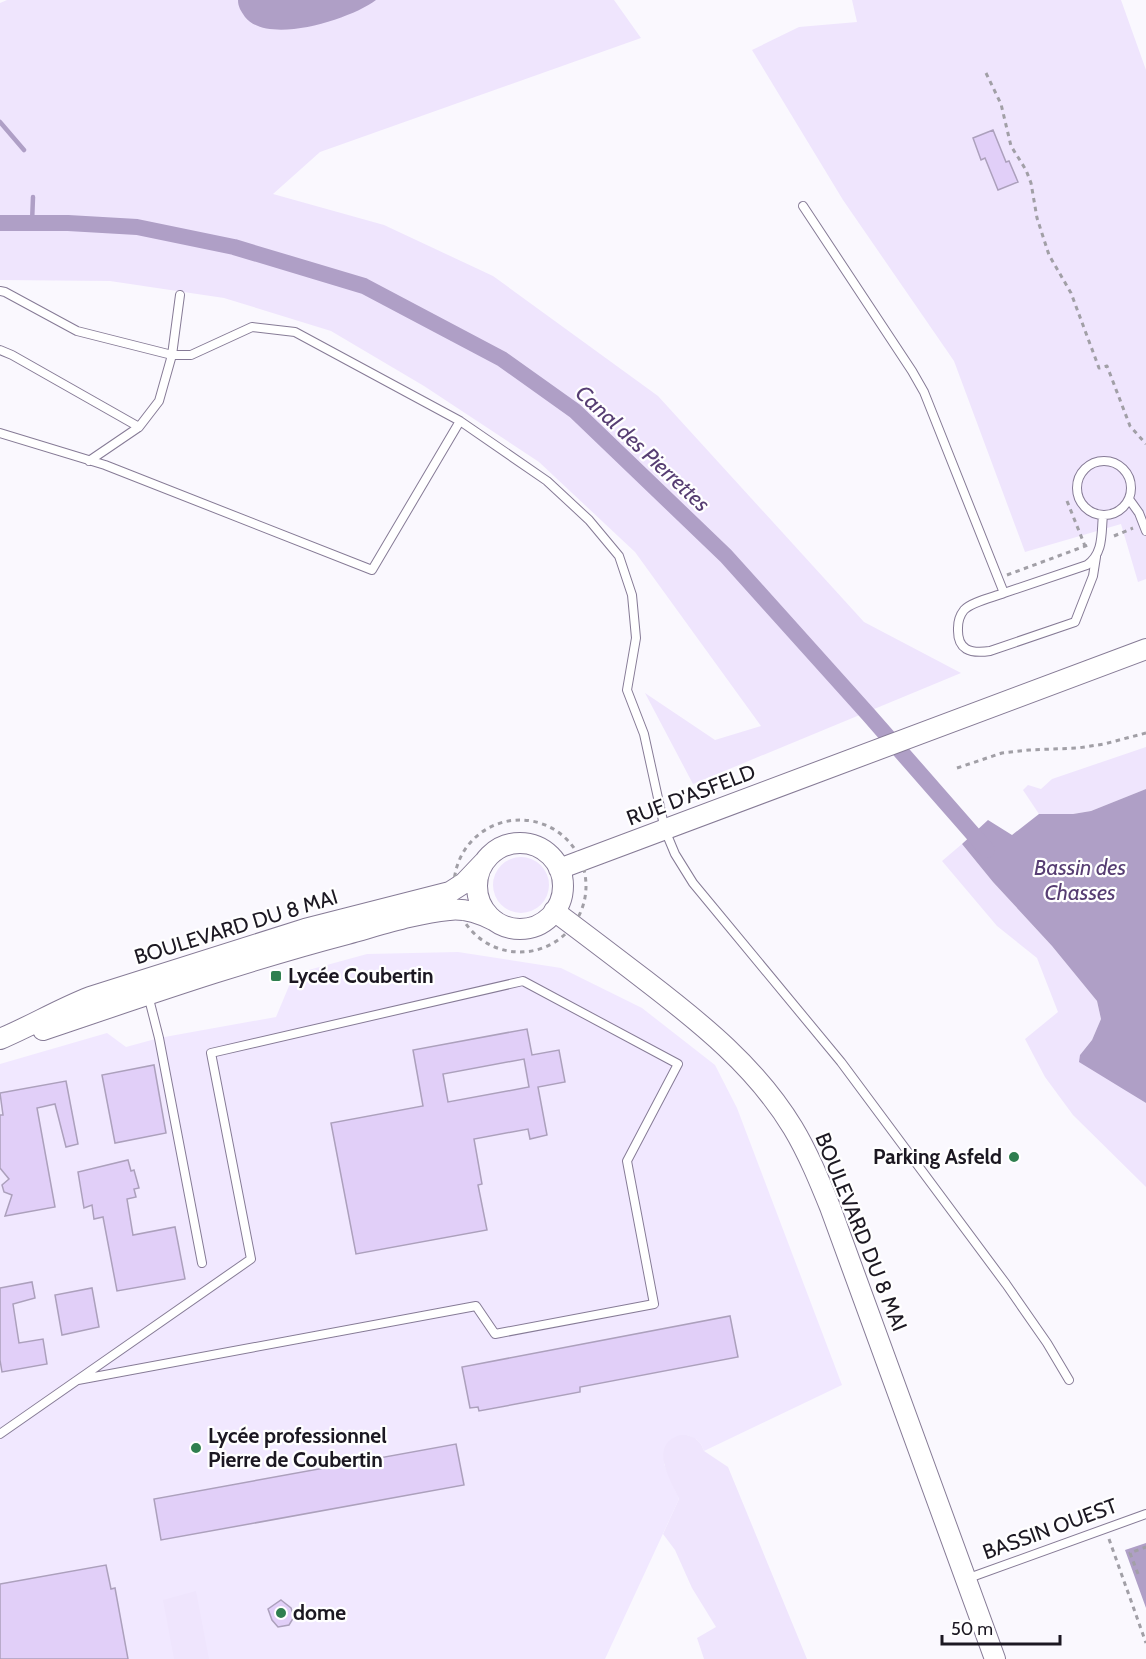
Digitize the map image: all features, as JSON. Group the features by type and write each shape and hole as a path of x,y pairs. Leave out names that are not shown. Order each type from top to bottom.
{"street":[{"name":"RUE D'ASFELD","path":"559,869 1146,649"},
{"path":"524,843 535,846 545,851 559,869 562,880 560,902 542,923 525,929 508,928 493,920 482,906 477,890 479,873 484,862 501,847 524,843"},
{"name":"BOULEVARD DU 8 MAI","path":"146,987 305,929 441,896 454,890 471,877 484,862"},
{"name":"BOULEVARD DU 8 MAI","path":"0,1040 77,1002 146,987 417,916 458,910 493,920"},
{"name":"BOULEVARD DU 8 MAI","path":"554,911 722,1042 756,1077 793,1128 830,1207 995,1659"}],"lane":[{"path":"803,206 918,381 930,405 1004,593"},
{"path":"0,291 77,331 172,355 190,355 252,327 295,332 460,421 547,481 589,520 619,556 632,595 636,638 627,690 644,734 665,830 675,855 693,883 848,1072 1012,1292 1069,1380"},
{"path":"89,461 140,427 159,401 172,355 180,295"},
{"path":"0,350 140,427"},
{"path":"0,433 105,465 372,570 460,421"},
{"path":"1104,461 1116,464 1123,469 1128,475 1131,491 1125,506 1119,511 1103,515 1095,514 1082,504 1078,488 1083,473 1096,463 1104,461"},
{"path":"1129,499 1135,506 1145,528"},
{"path":"1096,557 1087,565 965,608 958,624 958,636 962,646 966,650 977,652 990,651 1075,622 1093,576 1101,540 1103,515"},
{"path":"0,1434 251,1259 211,1053 524,981 678,1064 627,1161 654,1304 495,1334 476,1306 78,1380"},
{"path":"146,987 159,1038 202,1263"},
{"name":"BASSIN OUEST","path":"966,1579 1146,1514"}],"path":[{"path":"986,73 1001,104 1011,146 1031,183 1036,218 1049,255 1071,293 1099,368 1107,366 1130,426 1146,444"},
{"path":"1067,501 1085,546"},
{"path":"998,578 1101,540 1145,528"},
{"path":"957,768 1002,753 1078,748 1146,733"},
{"path":"508,820 522,820 536,821 549,826 571,844 581,861 585,878 585,899 580,913 563,936 537,950 508,951 494,947 470,930 458,910 454,877 458,864 468,845 483,831 495,824 508,820"},
{"path":"1109,1539 1146,1642"},
{"path":"1138,1574 1130,1553 1146,1547"}],"shaded area":[{"path":"7,0 614,0 641,38 320,152 273,194 384,225 493,276 658,396 864,622 961,673 693,784 645,693 715,740 761,726 635,552 539,462 424,386 331,331 224,298 110,281 0,280 0,3"},
{"path":"852,0 1121,0 1146,70 1146,579 1138,582 1121,524 1025,552 954,361 843,200 752,50 799,27 857,22"},
{"path":"1146,747 1146,789 1091,811 1073,814 1039,814 1023,790 1028,785 1041,789 1052,779"},
{"path":"962,844 1097,1001 1101,1019 1092,1040 1080,1055 1146,1103 1146,1187 1073,1115 1045,1077 1025,1039 1058,1012 1037,958 997,926 942,861"},
{"path":"521,857 532,859 541,865 547,874 549,885 547,896 541,905 532,911 521,913 510,911 501,905 495,896 493,885 495,874 501,865 510,859"},
{"path":"458,952 561,968 642,1008 715,1065 737,1108 842,1385 704,1451 696,1439 687,1435 664,1464 679,1499 605,1659 0,1659 0,1064 107,1033 126,1047 159,1038 276,1017 294,974 367,954"},
{"path":"680,1435 695,1438 704,1451 728,1467 807,1659 704,1659 697,1638 716,1627 692,1588 675,1550 663,1534 679,1499 667,1473 663,1454 670,1440"},
{"path":"196,1591 209,1659 174,1659 163,1600"}],"water":[{"path":"238,0 376,0 348,15 330,21 290,29 272,29 256,25 245,17"},
{"name":"Bassin des Chasses","path":"1146,789 1146,1103 1079,1062 1080,1055 1092,1040 1101,1019 1097,1001 962,844 988,820 1012,835 1039,814 1073,814 1091,811"},
{"path":"1146,1543 1146,1608 1125,1550"}],"building":[{"path":"993,130 1006,162 1009,161 1018,182 998,190 985,158 981,160 973,138"},
{"path":"527,1029 532,1055 559,1050 565,1082 538,1087 547,1135 530,1139 528,1129 474,1139 482,1184 478,1185 487,1230 356,1254 331,1123 423,1106 413,1050","holes":["524,1059 529,1087 448,1102 443,1074"]},
{"path":"154,1065 166,1133 115,1143 102,1075"},
{"path":"66,1081 78,1144 66,1147 55,1104 37,1108 55,1207 5,1216 12,1195 4,1192 2,1185 9,1179 0,1168 0,1115 3,1115 0,1093"},
{"path":"128,1160 131,1171 134,1170 139,1188 134,1189 136,1197 127,1199 133,1235 175,1227 185,1279 117,1291 103,1217 94,1219 92,1205 84,1208 78,1172"},
{"path":"32,1282 35,1298 13,1304 19,1343 43,1339 47,1364 2,1372 0,1288"},
{"path":"92,1288 99,1327 62,1335 55,1295"},
{"path":"730,1316 738,1357 580,1387 580,1392 479,1411 478,1407 470,1408 462,1367"},
{"path":"456,1444 464,1485 161,1540 154,1499"},
{"path":"106,1565 111,1589 115,1588 128,1659 0,1659 0,1584"},
{"name":"dome","path":"281,1600 291,1608 294,1617 289,1625 278,1627 272,1620 268,1609"}],"waterway":[{"path":"0,122 24,150"},
{"path":"32,223 33,197"},
{"name":"Canal des Pierrettes","path":"0,223 68,223 137,227 234,247 364,286 502,359 575,411 726,556 987,850"}],"place":[{"name":"Lycée Coubertin","path":"276,976"},
{"name":"Parking Asfeld","path":"1014,1157"},
{"name":"Lycée professionnel Pierre de Coubertin","path":"196,1448"},
{"name":"dome","path":"281,1613"}]}
